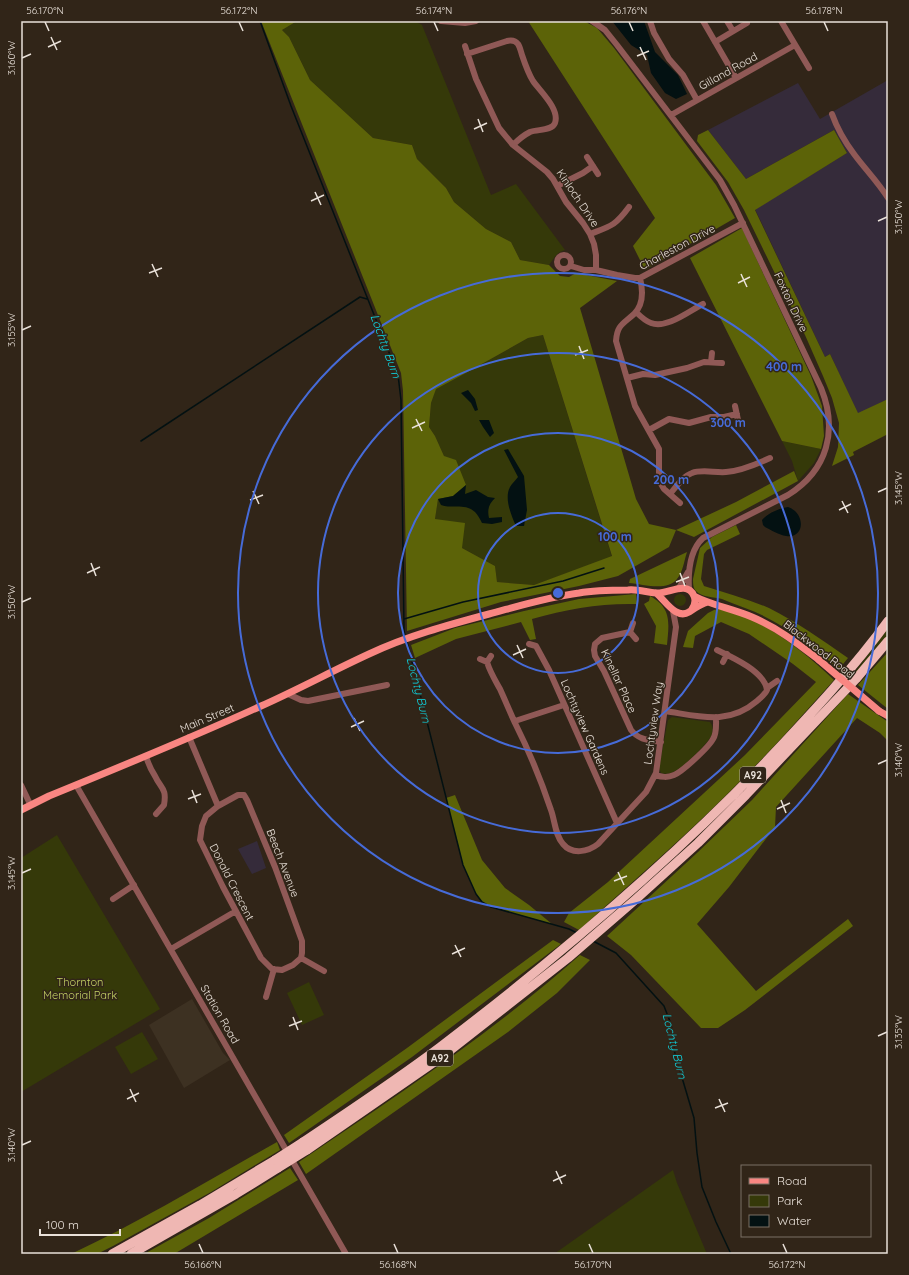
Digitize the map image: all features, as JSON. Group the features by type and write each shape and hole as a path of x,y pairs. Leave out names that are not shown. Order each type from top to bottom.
{"highway":[{"name":"A92","path":"606,920 716,812 780,746 852,668 888,621"},
{"name":"A92","path":"131,1254 211,1209 305,1146 565,954 698,842 746,795 856,679 888,641"},
{"name":"A92","path":"112,1254 276,1164"}],"main road":[{"path":"672,609 669,604 670,596 677,589 685,588 692,593 695,603 692,609"},
{"name":"Main Street","path":"21,810 30,804 146,756 288,694 369,654 447,625 578,593 600,590 634,589 656,593 677,589"},
{"path":"656,593 679,614 686,614 692,609 708,602"},
{"name":"Blackwood Road","path":"692,593 708,602 732,609 768,624 778,630 819,660 888,716"}],"street":[{"path":"440,21 465,23 476,21"},
{"name":"Foxton Drive","path":"593,21 604,30 617,45 720,180 743,223 825,398 830,419 828,440 823,456 810,477 803,485 788,495 703,538 696,547 689,570 677,589"},
{"path":"650,21 654,33 669,59 683,75 697,100"},
{"path":"703,21 736,78"},
{"path":"781,21 809,68"},
{"path":"727,22 733,31"},
{"path":"715,42 747,23"},
{"path":"467,54 507,41 515,41 518,44 527,70 555,111 556,121 554,126 548,129 531,132 523,136 513,145"},
{"name":"Gilland Road","path":"671,115 795,44"},
{"name":"Kinloch Drive","path":"465,46 476,79 499,128 513,145 541,166 553,179 566,202 590,234 596,255 596,270"},
{"path":"832,114 854,155 888,198"},
{"path":"587,157 598,174"},
{"path":"557,186 583,173 593,166"},
{"path":"590,234 612,226 629,207"},
{"name":"Charleston Drive","path":"571,266 584,270 596,270 631,278 640,278 743,223"},
{"path":"640,278 642,298 636,312 620,326 616,341 635,406 659,449 659,478 661,484 680,503"},
{"path":"636,312 650,323 657,325 669,322 703,304"},
{"path":"711,362 712,353"},
{"path":"626,378 643,374 654,375 687,368 699,363 722,363"},
{"path":"649,430 669,419 689,423 711,417 737,416 735,406"},
{"path":"670,494 687,475 692,472 728,472 770,458"},
{"name":"Foxton Drive","path":"689,570 692,593"},
{"name":"Lochtyview Way","path":"488,662 490,670 533,763 562,844 567,848 581,852 592,849 646,792 655,774 661,742 676,627 672,609"},
{"path":"676,627 681,618 686,614"},
{"path":"633,623 630,632 636,640"},
{"name":"Kinellar Place","path":"630,632 605,636 599,640 594,647 594,653 635,736 643,740 661,742"},
{"name":"Lochtyview Gardens","path":"535,644 549,670 617,823"},
{"path":"717,650 748,666 767,688"},
{"path":"723,662 727,654"},
{"path":"480,659 488,662 492,656"},
{"path":"665,711 716,718 726,717 741,712 753,704 766,693 767,688 777,681"},
{"path":"288,694 301,700 308,701 387,685"},
{"path":"515,722 564,705"},
{"path":"655,774 664,777 674,775 683,769 711,743 716,732 716,718"},
{"path":"189,737 218,806"},
{"path":"146,756 165,793 164,805 156,814"},
{"path":"21,785 30,804"},
{"name":"Station Road","path":"76,785 346,1254"},
{"name":"Beech Avenue","path":"218,806 238,795 244,795 247,800 275,867 301,939 302,953 300,958"},
{"name":"Donald Crescent","path":"218,806 206,816 202,826 200,840 261,958 274,969"},
{"path":"113,899 134,886"},
{"path":"171,949 236,911"},
{"path":"266,997 274,969 282,970 294,965 300,958 324,971"}],"shaded area":[{"path":"888,80 888,399 858,414 830,354 825,357 755,209 847,153 834,130 746,179 708,130 798,83 820,119"},
{"path":"257,841 266,868 252,874 238,849"},
{"path":"192,999 223,1053 230,1060 184,1088 149,1025"}],"green space":[{"path":"261,21 297,21 282,30 289,37 310,80 373,138 412,145 417,159 446,188 454,202 486,229 511,242 520,260 549,265 560,276 569,277 576,273 617,281 580,308 636,499 649,524 676,530 669,547 618,576 579,586 501,602 407,631 403,391 401,373","holes":["543,335 612,556 534,585 497,582 495,566 462,548 465,523 435,519 438,499 453,496 466,485 456,460 444,456 429,427 431,403 436,389 528,338"]},
{"path":"297,21 415,21 422,25 491,195 516,184 565,250 558,254 549,265 520,260 511,242 486,229 454,202 446,188 417,159 412,145 373,138 310,80 289,37 282,30"},
{"path":"528,21 584,21 597,28 614,48 716,185 735,218 645,270 633,246 655,218"},
{"path":"708,130 746,179 834,130 847,153 755,210 825,357 830,354 858,413 888,399 888,434 853,452 854,455 832,466 838,447 839,423 832,398 805,335 744,210 728,182 697,141 698,135"},
{"path":"742,228 811,376 822,406 824,436 821,449 782,441 690,258"},
{"path":"543,335 612,557 534,585 497,582 495,566 462,548 435,519 444,456 429,427 431,403 436,388 528,338"},
{"path":"782,441 821,449 814,463 798,481 792,461"},
{"path":"794,471 798,481 694,537 676,530 736,502"},
{"path":"736,525 740,534 707,550 704,554 701,579 704,586 769,608 799,625 848,658 839,669 795,634 771,620 758,613 722,599 698,593 695,590 693,579 700,548 712,537"},
{"path":"687,552 681,573 673,583 661,586 648,586 629,583 630,579"},
{"path":"636,594 637,604 584,607 532,619 536,639 530,640 521,622 456,639 415,658 411,645 455,628 524,611 579,599"},
{"path":"678,594 682,594 686,600 682,606 678,606 674,602 674,598"},
{"path":"650,596 666,611 668,617 667,645 654,643 656,626 644,604 649,601"},
{"path":"722,608 753,620 778,634 807,656 834,680 730,792 579,930 564,922 569,913 608,882 745,755 816,682 793,664 749,634 721,622 695,636 693,648 683,647 688,631 708,613"},
{"path":"888,628 888,637 856,673 855,672"},
{"path":"888,652 888,709 858,685"},
{"path":"848,694 888,722 888,741 880,733 857,718 776,807 775,827 729,887 697,924 756,991 848,919 853,926 745,1010 718,1028 701,1028 631,955 607,936 752,800"},
{"path":"672,717 710,722 713,729 707,742 685,764 673,772 663,774 659,768 668,720"},
{"path":"455,795 482,860 505,888 552,924 491,907 482,902 476,894 463,865 446,798"},
{"name":"Thornton Memorial Park","path":"57,835 160,1009 21,1092 21,858"},
{"path":"553,940 561,944 412,1057 289,1143 284,1135 407,1048"},
{"path":"580,955 590,960 557,993 508,1032 306,1174 299,1162 443,1063 513,1011"},
{"path":"309,982 324,1015 302,1025 287,993"},
{"path":"142,1032 158,1059 131,1074 115,1047"},
{"path":"277,1142 280,1150 211,1192 113,1246 97,1254 71,1254 149,1214"},
{"path":"290,1168 298,1180 174,1254 144,1254 209,1218"},
{"path":"673,1170 707,1254 554,1254"}],"water":[{"path":"612,21 644,21 655,52 678,75 687,94 676,99 665,93 651,73 647,55 631,45"},
{"path":"468,390 475,399 478,410 475,411 471,403 461,393"},
{"path":"479,420 489,420 494,433 490,437 483,427"},
{"path":"508,449 524,476 527,510 524,526 516,526 509,506 508,491 518,477 504,450"},
{"path":"466,485 465,494 476,490 488,497 495,498 489,507 489,518 502,517 502,522 492,524 482,523 477,514 471,509 441,505 438,499 453,496"},
{"path":"788,507 798,514 800,520 800,530 797,534 786,536 778,534 763,525 762,520 767,515"}],"waterway":[{"name":"Lochty Burn","path":"260,21 291,106 398,375 401,400 405,636"},
{"path":"141,441 360,297 367,299"},
{"path":"404,619 463,602 563,581 604,568"},
{"name":"Lochty Burn","path":"407,642 463,865 476,894 482,902 491,907 569,929 577,933"},
{"name":"Lochty Burn","path":"593,941 616,953 664,1006 671,1024 675,1054 694,1118 702,1187 731,1254"}]}
